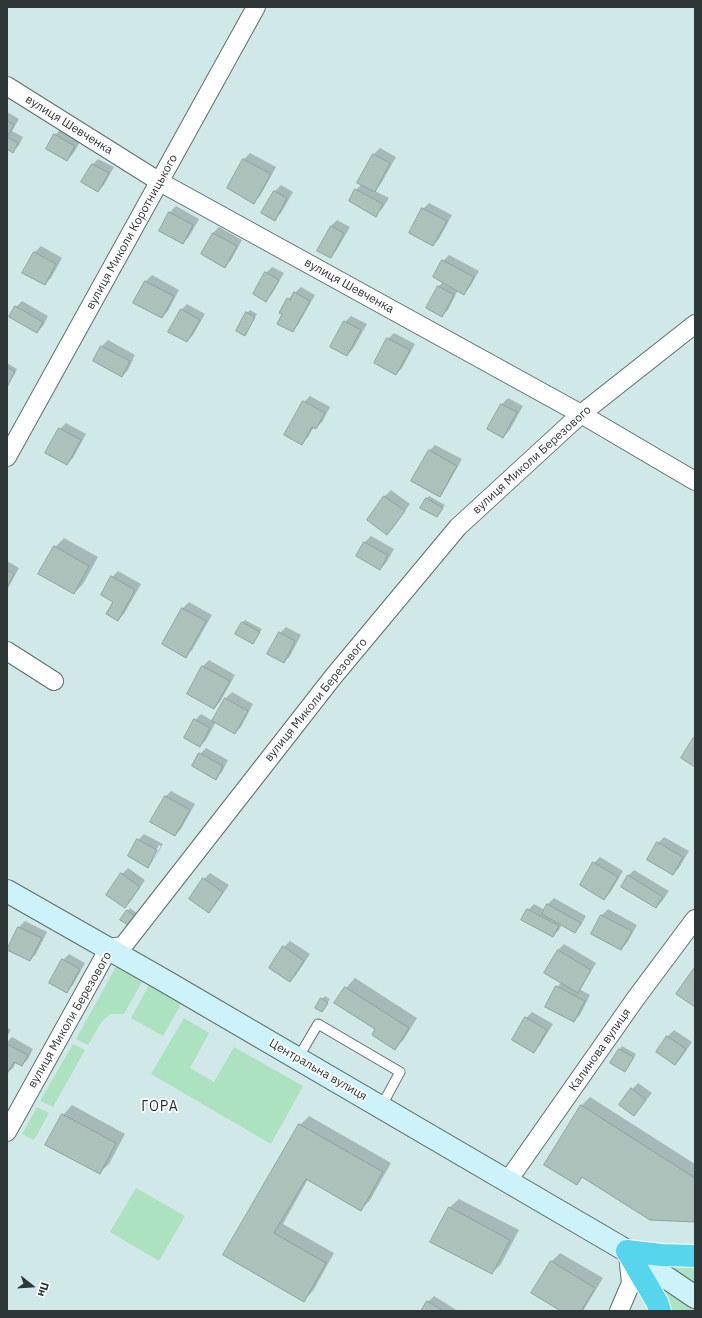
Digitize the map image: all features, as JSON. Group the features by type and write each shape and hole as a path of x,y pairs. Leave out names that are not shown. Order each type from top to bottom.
{"highway":[{"path":"627,1251 662,1255 695,1256"},
{"path":"627,1251 657,1302 660,1311"}],"main road":[{"name":"Центральна вулиця","path":"7,891 109,948 627,1251 695,1297"}],"street":[{"name":"вулиця Миколи Коротницького","path":"7,456 256,7"},
{"name":"вулиця Шевченка","path":"7,86 160,182 581,414 695,481"},
{"name":"вулиця Миколи Березового","path":"7,1132 109,948 123,946 333,678 458,527 581,414 695,324"},
{"path":"7,651 54,681"},
{"name":"Калинова вулиця","path":"507,1182 636,998 695,919"},
{"path":"619,1311 631,1283 627,1251"}],"lane":[{"path":"298,1058 318,1024 400,1072 381,1107"}],"green space":[{"path":"116,967 142,982 124,1014 111,1014 102,1021 88,1045 76,1039"},
{"path":"149,985 181,1004 163,1036 131,1018"},
{"path":"184,1018 209,1033 190,1068 214,1082 234,1047 303,1086 271,1144 151,1074"},
{"path":"73,1044 85,1050 53,1107 40,1101"},
{"path":"37,1107 49,1113 34,1140 22,1134"},
{"path":"136,1188 185,1216 159,1261 110,1232"},
{"path":"662,1255 695,1256 695,1311 660,1311"}],"building":[{"path":"7,121 14,125 7,137"},
{"path":"54,134 75,146 67,161 46,149"},
{"path":"7,137 18,143 13,153 7,149"},
{"path":"373,154 390,163 375,192 357,183"},
{"path":"243,159 271,174 254,204 227,188"},
{"path":"92,164 109,173 98,192 81,182"},
{"path":"355,189 383,204 376,217 349,201"},
{"path":"274,191 287,198 275,221 261,213"},
{"path":"422,208 447,221 433,246 409,233"},
{"path":"169,212 193,225 183,244 159,231"},
{"path":"331,226 344,233 331,258 317,251"},
{"path":"213,233 237,246 225,268 201,254"},
{"path":"34,252 56,264 45,285 22,273"},
{"path":"442,260 474,277 464,295 433,277"},
{"path":"265,272 279,280 266,302 253,294"},
{"path":"145,281 174,296 162,318 133,303"},
{"path":"438,286 454,295 442,317 426,308"},
{"path":"294,292 310,301 293,332 277,324 282,314 279,313 287,298 290,300"},
{"path":"15,306 43,322 37,333 9,317"},
{"path":"181,309 200,320 187,342 168,332"},
{"path":"246,312 255,317 245,336 236,331"},
{"path":"344,321 361,330 347,356 330,347"},
{"path":"387,338 410,350 396,375 374,363"},
{"path":"101,346 130,361 122,377 93,361"},
{"path":"7,367 15,372 7,387"},
{"path":"303,401 325,413 316,429 312,427 302,445 284,435"},
{"path":"501,404 517,412 503,438 487,429"},
{"path":"59,428 81,440 67,465 45,453"},
{"path":"429,450 457,466 440,497 411,481"},
{"path":"384,496 405,511 387,535 367,520"},
{"path":"426,498 443,508 437,517 420,508"},
{"path":"364,542 388,555 380,570 356,556"},
{"path":"54,546 89,566 74,594 38,574"},
{"path":"7,570 14,574 7,587"},
{"path":"111,576 135,590 118,621 106,614 113,602 101,595"},
{"path":"182,608 206,621 186,658 162,644"},
{"path":"242,622 260,632 253,644 235,634"},
{"path":"279,632 295,641 284,663 267,654"},
{"path":"202,666 230,681 214,709 187,694"},
{"path":"225,698 248,711 235,734 212,721"},
{"path":"194,719 210,728 200,747 184,738"},
{"path":"695,737 695,767 681,758"},
{"path":"199,753 223,766 216,780 192,766"},
{"path":"165,796 190,810 175,836 150,822"},
{"path":"137,839 157,850 148,868 128,856"},
{"path":"657,842 683,857 673,875 647,860"},
{"path":"593,862 618,877 604,900 580,885"},
{"path":"121,873 140,887 125,908 106,895"},
{"path":"628,875 663,897 656,908 621,887"},
{"path":"203,878 223,892 209,913 189,899"},
{"path":"547,904 581,923 575,933 542,914"},
{"path":"527,909 559,926 553,937 521,920"},
{"path":"127,910 135,916 128,925 120,920"},
{"path":"601,915 632,931 621,950 591,934"},
{"path":"18,927 42,938 30,961 7,950"},
{"path":"283,946 304,961 290,982 269,968"},
{"path":"558,950 591,970 578,993 544,973"},
{"path":"62,959 80,969 67,993 49,983"},
{"path":"695,967 695,1007 676,994"},
{"path":"556,986 585,1001 574,1022 545,1007"},
{"path":"345,987 409,1028 395,1050 372,1035 375,1029 334,1003"},
{"path":"321,998 328,1003 322,1012 315,1008"},
{"path":"525,1017 547,1030 534,1053 512,1040"},
{"path":"667,1036 686,1049 675,1065 656,1052"},
{"path":"7,1044 28,1055 22,1066 14,1062 7,1074"},
{"path":"619,1049 634,1057 625,1072 610,1063"},
{"path":"631,1088 646,1100 634,1116 619,1105"},
{"path":"581,1105 695,1178 695,1222 650,1220 582,1177 577,1185 544,1165"},
{"path":"62,1114 116,1143 100,1174 45,1145"},
{"path":"299,1124 383,1172 361,1211 306,1179 274,1233 326,1263 304,1302 223,1255"},
{"path":"449,1207 510,1240 492,1274 430,1242"},
{"path":"551,1261 595,1288 581,1311 561,1311 531,1293"},
{"path":"427,1301 443,1311 421,1311"}],"district":[{"name":"ГОРА","path":"160,1107"}]}
